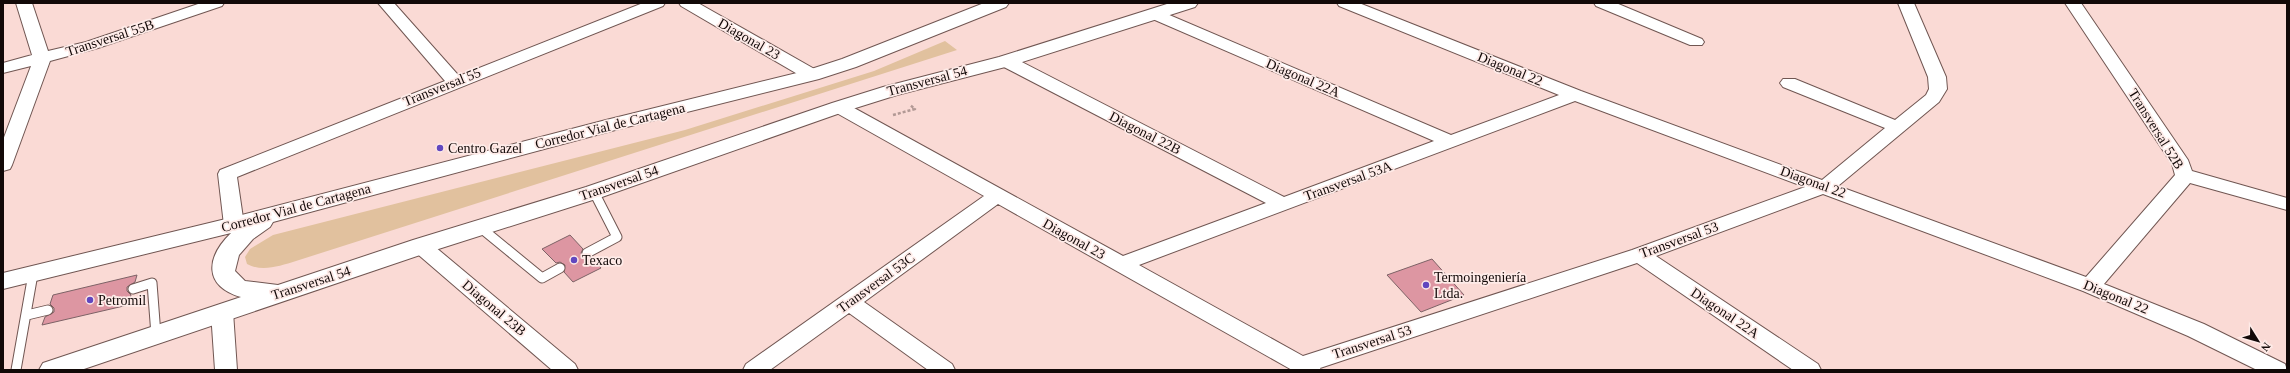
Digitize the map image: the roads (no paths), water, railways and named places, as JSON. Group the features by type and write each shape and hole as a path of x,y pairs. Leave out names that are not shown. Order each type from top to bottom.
{"main road":[{"name":"Corredor Vial de Cartagena","path":"3,281 234,225 613,124 812,75 849,63 1000,3"},
{"name":"Transversal 54","path":"52,370 421,246 594,192 838,107 890,91 1006,61 1189,3"},
{"path":"300,207 273,216 238,239 227,253 223,266 225,278 236,287 252,292 275,292 301,286"}],"street":[{"path":"3,165 42,59 24,3"},
{"name":"Transversal 55B","path":"3,68 92,45 216,3"},
{"path":"386,3 455,82"},
{"name":"Transversal 55","path":"234,225 227,174 455,82 657,3"},
{"name":"Diagonal 23","path":"687,3 812,75"},
{"name":"Diagonal 22","path":"1345,3 1575,95 1826,186 2090,286 2196,330 2277,370"},
{"path":"1602,3 1696,42"},
{"name":"Transversal 53","path":"1306,367 1639,255 1826,186 1933,98 1938,89 1937,77 1906,3"},
{"name":"Transversal 52B","path":"2073,3 2181,164 2184,175 2180,183 2090,286"},
{"name":"Diagonal 22A","path":"1154,14 1452,142"},
{"name":"Diagonal 22B","path":"1006,61 1285,205"},
{"path":"1789,83 1897,127"},
{"name":"Transversal 53A","path":"1120,265 1285,205 1575,95"},
{"name":"Diagonal 23","path":"838,107 1306,367"},
{"path":"2184,175 2287,204"},
{"name":"Transversal 53C","path":"754,370 997,196"},
{"name":"Diagonal 23B","path":"421,246 567,370"},
{"name":"Diagonal 22A","path":"1639,255 1810,370"},
{"path":"849,302 944,370"},
{"path":"222,312 226,370"}],"lane":[{"path":"587,253 617,237 594,192"},
{"path":"481,228 542,278 560,268"},
{"path":"16,370 28,315 33,274"},
{"path":"133,289 152,283 156,335"},
{"path":"28,315 48,310"}],"place":[{"name":"Centro Gazel","path":"440,148"},
{"name":"Texaco","path":"574,260"},
{"name":"Termoingeniería Ltda.","path":"1426,285"},
{"name":"Petromil","path":"90,300"}]}
